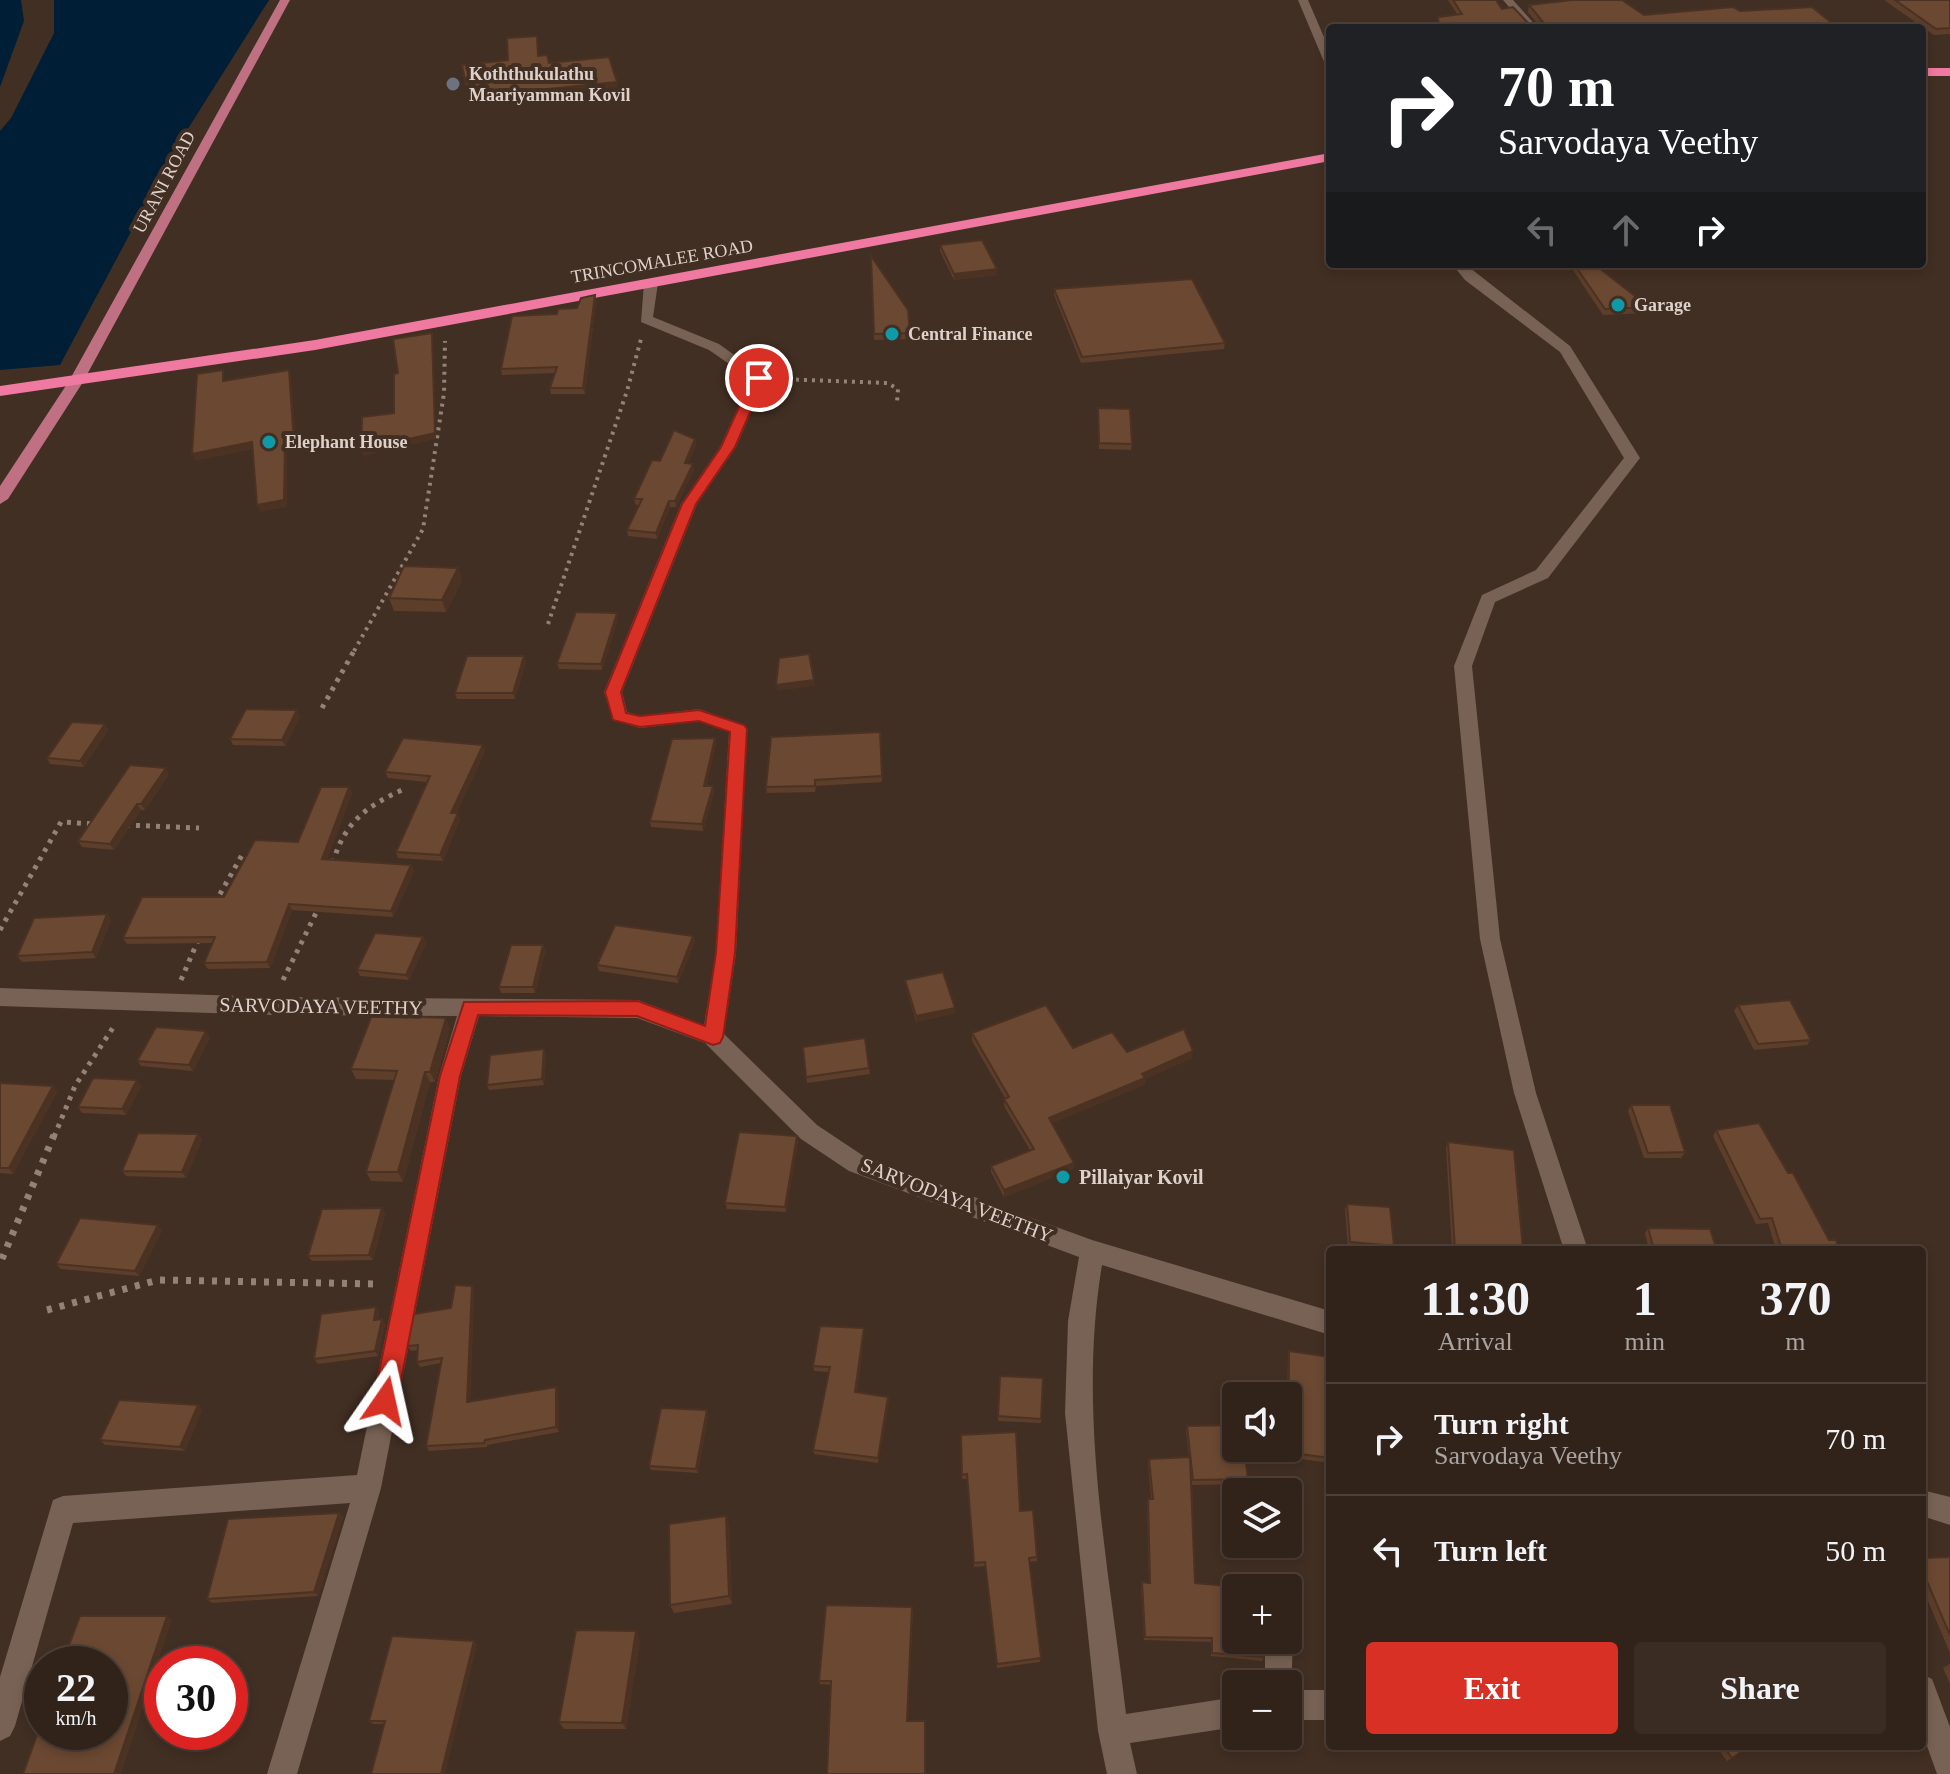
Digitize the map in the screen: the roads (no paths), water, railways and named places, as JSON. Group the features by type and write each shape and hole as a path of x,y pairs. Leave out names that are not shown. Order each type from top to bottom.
{"highway":[{"path":"1926,72 1950,72"},
{"name":"TRINCOMALEE ROAD","path":"0,391 226,360 1326,158"}],"main road":[{"name":"URANI ROAD","path":"0,499 76,382 285,0"}],"street":[{"path":"1303,0 1326,55"},
{"path":"1508,0 1529,24"},
{"path":"1462,268 1565,349 1632,458 1542,574 1488,599 1463,666 1490,939 1525,1093 1575,1246"},
{"path":"651,283 646,319 714,347 759,378 728,447 689,504 613,692 619,716 640,722 699,715 738,729 726,953 713,1037"},
{"name":"SARVODAYA VEETHY","path":"0,997 271,1006 638,1009 713,1037 809,1132 857,1164 1092,1251 1326,1322"},
{"path":"282,1774 368,1488 450,1076 471,1007"},
{"path":"1092,1251 1080,1321 1078,1413 1113,1731 1122,1774"},
{"path":"0,1726 63,1510 368,1488"},
{"path":"1926,1504 1950,1511"},
{"path":"1926,1701 1950,1770"},
{"path":"1302,1705 1326,1705"},
{"path":"1113,1731 1222,1714"}],"water":[{"path":"0,0 21,0 24,21 0,87"},
{"path":"54,0 269,0 174,151 60,365 0,370 0,131 11,118 54,33"}],"place":[{"name":"Koththukulathu Maariyamman Kovil","path":"453,84"},
{"name":"Garage","path":"1618,305"},
{"name":"Central Finance","path":"892,334"},
{"name":"Elephant House","path":"269,442"},
{"name":"Pillaiyar Kovil","path":"1063,1177"}]}
